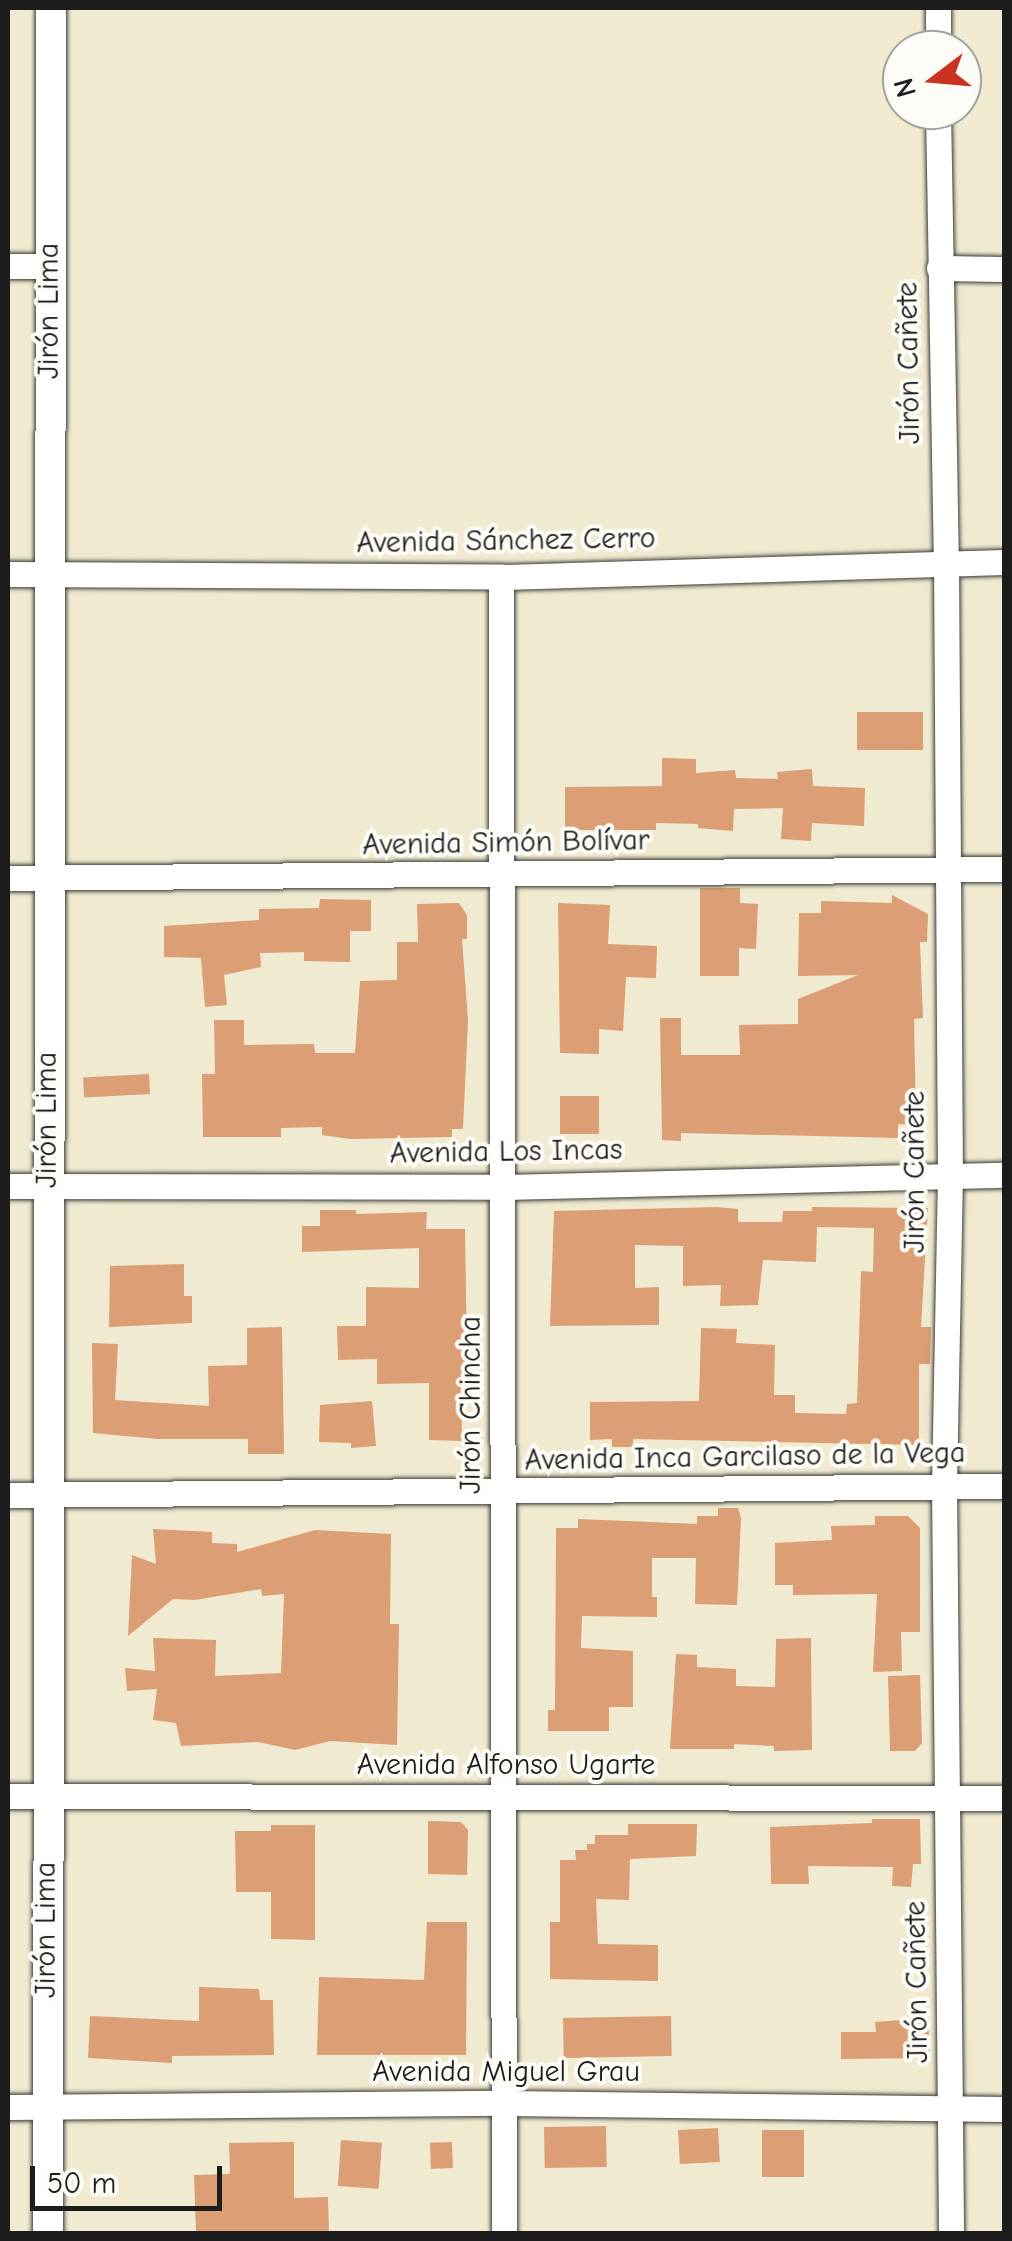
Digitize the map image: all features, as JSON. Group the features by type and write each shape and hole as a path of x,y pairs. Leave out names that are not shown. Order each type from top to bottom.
{"street":[{"name":"Jirón Lima","path":"48,2234 51,8"},
{"name":"Jirón Cañete","path":"938,130 950,1174 944,1486 951,2234"},
{"path":"8,266 48,266"},
{"path":"939,268 1004,270"},
{"name":"Avenida Sánchez Cerro","path":"8,574 500,577 946,560 1004,562"},
{"name":"Jirón Chincha","path":"500,577 505,1186 504,2234"},
{"name":"Avenida Simón Bolívar","path":"8,878 1004,869"},
{"name":"Avenida Los Incas","path":"8,1186 505,1186 1004,1175"},
{"name":"Avenida Inca Garcilaso de la Vega","path":"8,1495 502,1494 1004,1486"},
{"name":"Avenida Alfonso Ugarte","path":"8,1796 1004,1798"},
{"name":"Avenida Miguel Grau","path":"8,2106 504,2103 1004,2109"}],"building":[{"path":"857,712 923,712 923,750 857,750"},
{"path":"662,758 696,759 696,773 735,770 736,778 778,779 777,772 812,769 813,786 865,788 864,826 812,823 811,841 781,839 783,808 734,809 733,831 698,828 698,824 656,823 656,830 565,830 565,787 662,786"},
{"path":"700,888 740,888 740,903 758,904 756,949 739,948 739,976 700,976"},
{"path":"892,895 928,914 927,942 920,942 923,1018 914,1019 916,1125 898,1124 898,1138 681,1133 681,1141 662,1140 660,1018 681,1018 681,1055 740,1055 739,1025 798,1024 798,999 858,975 798,976 799,913 821,913 821,901 892,903"},
{"path":"320,899 371,900 371,931 350,931 350,962 304,961 304,952 260,953 261,967 224,975 227,1005 205,1007 201,958 164,957 164,926 259,920 259,909 319,908"},
{"path":"459,903 467,915 467,939 462,939 468,1020 463,1129 452,1129 452,1137 350,1139 322,1135 322,1127 281,1128 281,1137 203,1137 202,1074 215,1074 214,1020 244,1020 244,1045 314,1044 315,1053 355,1053 360,981 397,980 397,942 418,942 417,904"},
{"path":"558,903 610,905 608,944 657,946 656,978 626,977 623,1031 599,1029 599,1054 560,1053"},
{"path":"149,1074 150,1094 84,1097 83,1077"},
{"path":"560,1096 599,1096 599,1134 560,1134"},
{"path":"812,1207 928,1208 921,1327 931,1327 930,1364 919,1364 919,1445 633,1439 633,1447 612,1447 612,1439 590,1440 590,1402 699,1401 701,1328 737,1329 736,1343 775,1345 774,1395 795,1395 795,1413 846,1414 847,1404 857,1403 861,1271 873,1272 874,1228 817,1227 816,1262 763,1260 758,1305 720,1306 721,1285 683,1286 683,1246 635,1245 635,1288 659,1287 659,1325 550,1326 554,1211 738,1209 738,1222 782,1222 783,1211 812,1211"},
{"path":"320,1210 356,1210 356,1214 427,1212 426,1229 465,1229 467,1358 466,1382 461,1382 462,1441 429,1440 429,1383 377,1384 377,1359 338,1360 337,1326 366,1326 366,1287 419,1288 419,1248 302,1252 302,1226 320,1226"},
{"path":"184,1264 184,1296 192,1296 192,1323 109,1327 110,1266"},
{"path":"282,1327 284,1454 248,1454 248,1439 158,1439 93,1433 92,1343 118,1344 115,1400 209,1406 208,1366 247,1365 247,1328"},
{"path":"372,1401 376,1446 351,1448 351,1443 319,1442 320,1405"},
{"path":"718,1508 738,1508 741,1518 737,1605 695,1604 696,1558 652,1558 652,1597 657,1597 657,1617 582,1616 581,1648 633,1651 633,1707 609,1707 609,1731 548,1731 548,1710 555,1710 556,1528 578,1528 578,1519 697,1524 697,1516 718,1516"},
{"path":"875,1516 908,1516 920,1528 920,1632 901,1632 902,1671 873,1672 877,1594 793,1595 793,1585 775,1585 775,1543 832,1540 831,1526 875,1525"},
{"path":"153,1529 212,1532 212,1543 237,1544 237,1552 315,1530 391,1534 390,1624 399,1624 397,1745 330,1741 295,1750 258,1742 181,1746 176,1723 153,1720 157,1689 127,1691 125,1668 155,1671 153,1638 216,1640 215,1676 281,1673 284,1594 262,1596 261,1589 195,1600 173,1599 128,1636 132,1555 156,1564"},
{"path":"811,1638 812,1750 774,1751 774,1746 734,1744 734,1749 670,1749 676,1654 697,1655 697,1667 736,1669 736,1686 775,1687 776,1639"},
{"path":"920,1675 922,1743 915,1751 890,1751 888,1676"},
{"path":"872,1819 920,1819 921,1864 913,1864 911,1887 892,1886 893,1867 808,1866 809,1884 771,1884 770,1827 872,1823"},
{"path":"428,1821 461,1822 468,1830 467,1875 428,1874"},
{"path":"628,1824 697,1824 696,1856 630,1859 629,1900 596,1899 598,1944 658,1945 658,1981 550,1979 550,1922 560,1922 560,1860 576,1860 575,1850 587,1850 587,1844 595,1844 595,1835 628,1835"},
{"path":"271,1825 315,1825 315,1940 271,1939 271,1892 236,1892 235,1831 271,1831"},
{"path":"427,1922 467,1922 466,2055 317,2055 319,1977 424,1980"},
{"path":"199,1987 259,1989 260,2000 273,2000 274,2055 172,2056 172,2063 88,2058 90,2016 199,2021"},
{"path":"671,2016 672,2056 564,2058 563,2018"},
{"path":"928,2018 930,2058 841,2059 841,2032 876,2032 875,2022"},
{"path":"606,2126 607,2167 545,2168 544,2127"},
{"path":"718,2128 720,2162 680,2164 678,2130"},
{"path":"762,2130 804,2130 804,2177 762,2177"},
{"path":"341,2140 382,2143 379,2189 338,2186"},
{"path":"294,2142 294,2198 328,2197 329,2234 196,2234 194,2175 230,2174 229,2143"},
{"path":"452,2142 453,2168 431,2169 430,2143"}]}
